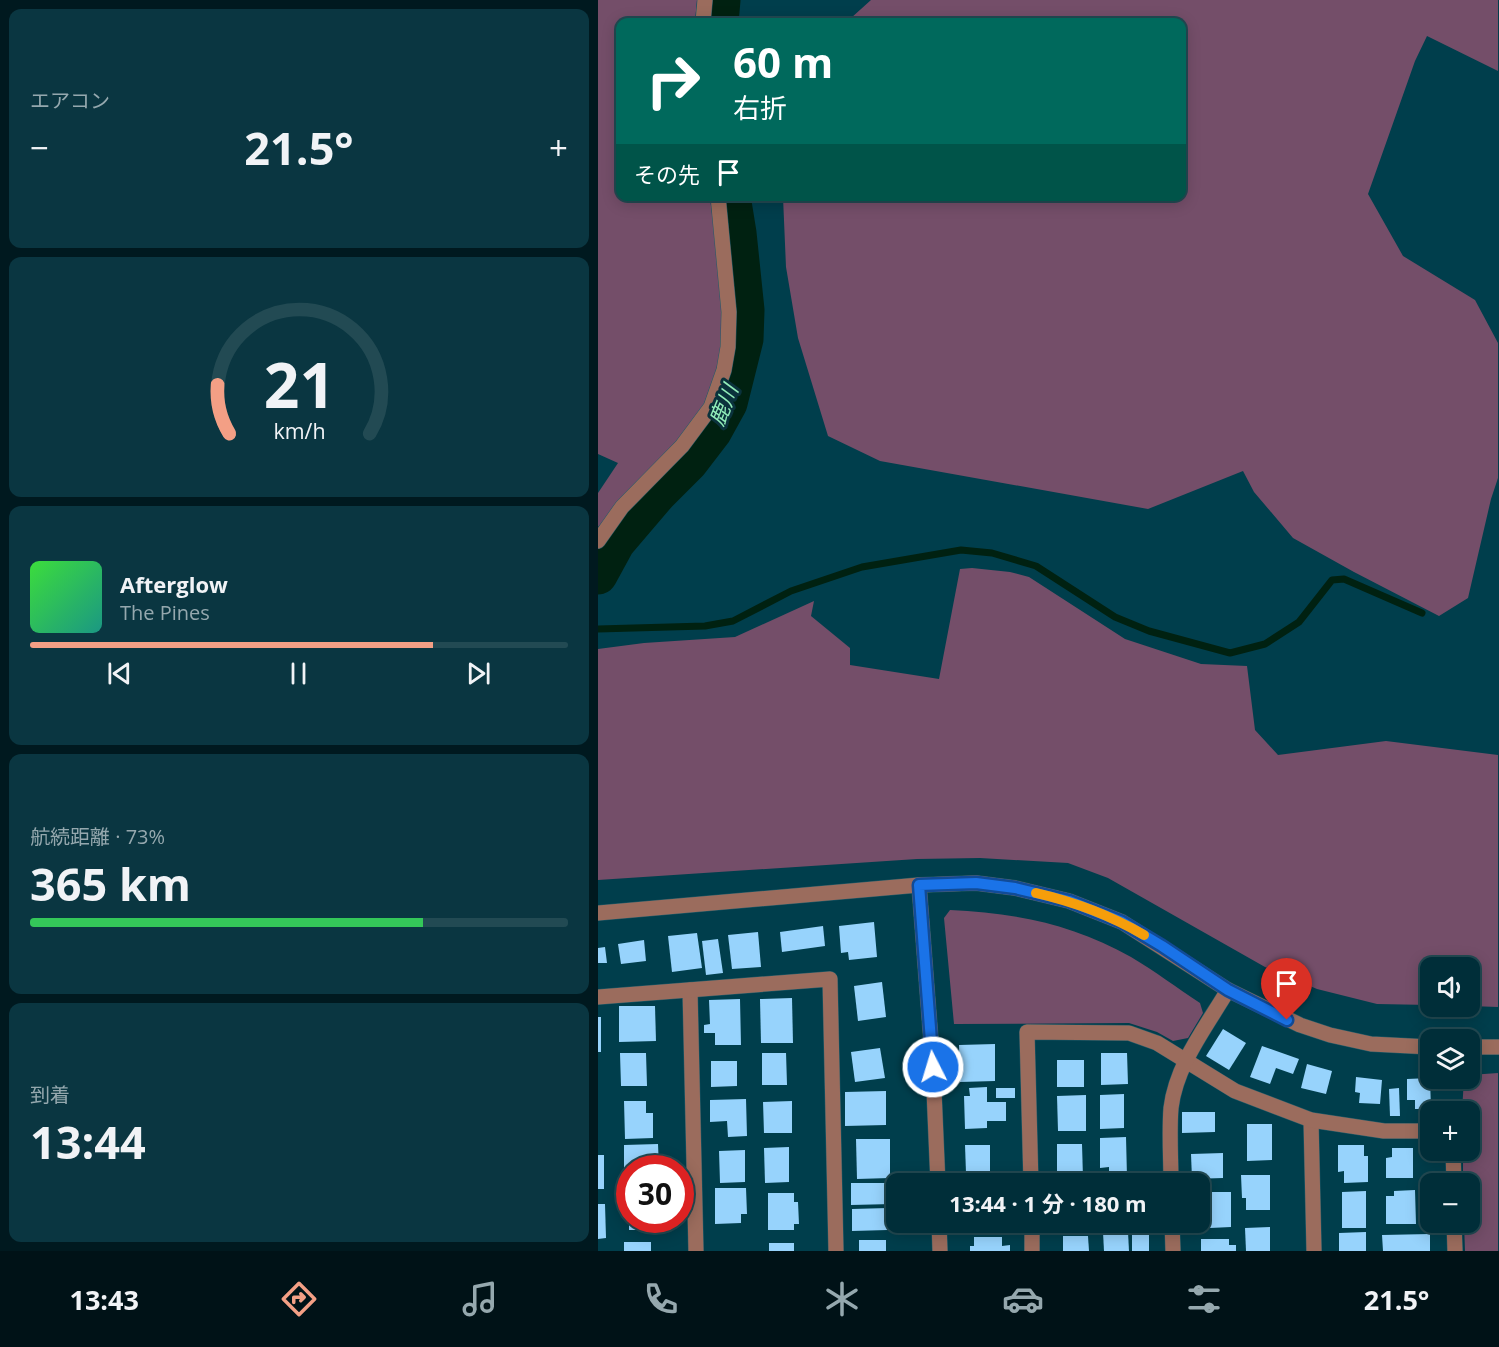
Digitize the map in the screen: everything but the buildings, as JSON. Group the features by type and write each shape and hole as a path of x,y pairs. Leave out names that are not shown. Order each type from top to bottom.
{"street":[{"path":"703,18 705,0"},
{"path":"598,541 622,507 682,446 705,415 724,370 728,347 729,312 718,201"},
{"path":"598,913 919,885 976,883 1015,888 1069,901 1122,922 1228,990 1282,1018 1330,1035 1371,1044 1420,1046"},
{"path":"919,885 933,1067 938,1173"},
{"path":"598,997 830,979 836,1251"},
{"path":"690,990 696,1251"},
{"path":"1171,1173 1171,1107 1177,1082 1186,1062 1228,990"},
{"path":"1031,1173 1027,1032 1129,1033 1157,1043 1235,1091 1311,1120 1384,1131 1420,1131"},
{"path":"1480,1047 1498,1047"},
{"path":"1311,1120 1314,1251"},
{"path":"939,1233 940,1251"},
{"path":"1032,1233 1032,1251"},
{"path":"1172,1233 1173,1251"},
{"path":"1454,1233 1455,1251"}],"shaded area":[{"path":"598,0 697,0 695,18 616,18 616,201 710,201 722,296 723,352 700,415 598,527 598,493 618,463 598,454"},
{"path":"871,0 1498,0 1498,71 1427,36 1415,61 1368,194 1403,256 1475,300 1498,343 1498,478 1468,598 1439,616 1293,538 1254,492 1243,471 1148,509 880,461 828,436 798,338 786,267 783,201 1186,201 1186,18 851,18"},
{"path":"960,569 1010,572 1029,577 1125,639 1201,664 1247,666 1255,730 1278,755 1386,741 1498,755 1498,1007 1480,1006 1480,957 1420,957 1420,1005 1377,1004 1317,989 1265,967 1108,878 1068,863 980,858 917,859 598,880 598,649 644,643 735,637 814,601 811,616 850,648 850,665 939,679"},
{"path":"950,910 1021,917 1087,936 1149,968 1200,1003 1203,1013 1188,1038 1173,1041 1157,1032 1129,1023 954,1024 944,918"},
{"path":"1498,1073 1498,1251 1465,1251 1464,1233 1480,1233 1480,1173 1463,1173 1463,1161 1480,1161 1480,1101 1463,1101 1463,1089 1480,1089 1480,1074"}],"waterway":[{"name":"鹿川","path":"719,18 721,0"},
{"name":"鹿川","path":"598,575 616,542 657,494 689,462 712,432 728,403 744,339 745,310 732,201"},
{"path":"598,629 705,626 733,621 791,591 862,567 961,550 992,553 1036,566 1115,617 1149,631 1230,653 1265,644 1299,622 1332,580 1344,579 1422,613"}],"slow traffic":[{"path":"1036,893 1069,901 1098,912 1144,935"}],"route":[{"path":"933,1067 919,885 976,883 1015,888 1069,901 1122,922 1228,990 1287,1020"}]}
